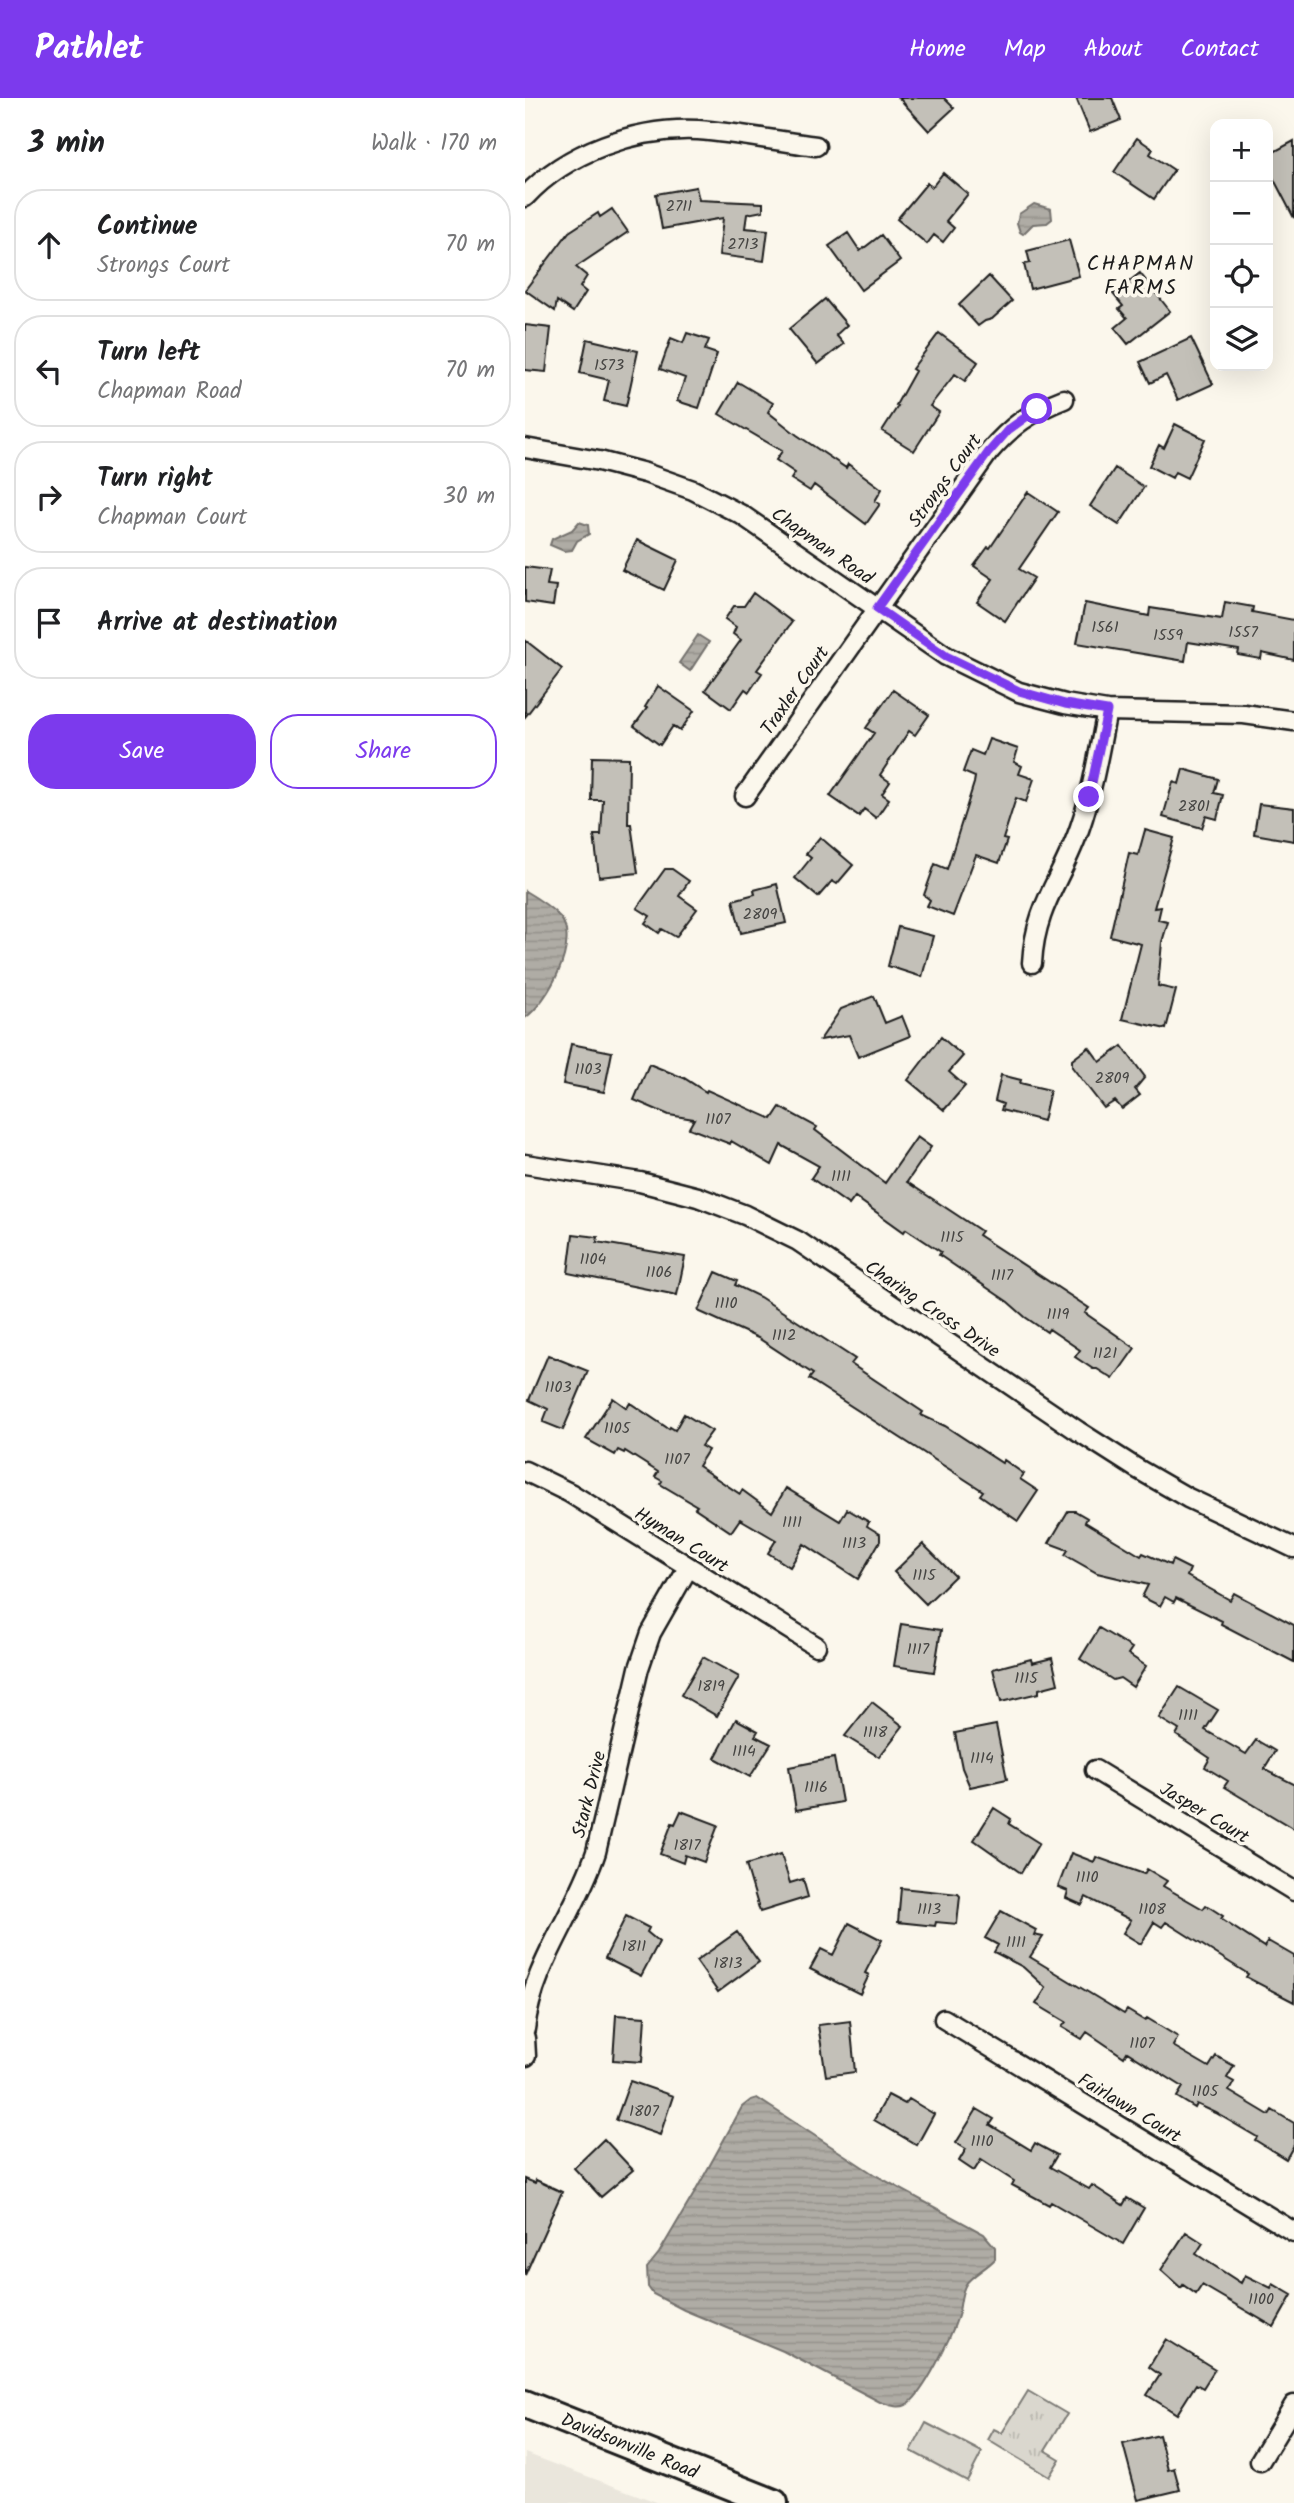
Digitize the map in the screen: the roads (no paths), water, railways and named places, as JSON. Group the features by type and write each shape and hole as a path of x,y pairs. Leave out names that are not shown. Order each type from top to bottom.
{"main road":[{"name":"Davidsonville Road","path":"525,2404 773,2503"}],"street":[{"path":"525,197 564,165 592,151 629,138 664,131 697,130 816,146"},
{"name":"Strongs Court","path":"877,608 988,453 1008,430 1037,409 1064,399"},
{"name":"Chapman Road","path":"525,448 599,461 645,473 692,490 742,515 946,656 1019,691 1065,704 1107,711 1244,715 1294,721"},
{"name":"Traxler Court","path":"745,796 877,608"},
{"path":"1032,963 1033,938 1041,913 1079,830 1086,808 1107,711"},
{"name":"Charing Cross Drive","path":"525,1164 640,1182 698,1196 798,1241 1136,1468 1188,1497 1294,1548"},
{"name":"Hyman Court","path":"525,1471 570,1493 815,1646"},
{"name":"Stark Drive","path":"525,2029 528,2007 537,1978 592,1863 639,1668 651,1633 688,1568"},
{"name":"Jasper Court","path":"1095,1770 1294,1891"},
{"name":"Fairlawn Court","path":"944,2019 1294,2232"},
{"path":"1260,2461 1294,2405"}],"district":[{"name":"CHAPMAN FARMS","path":"1141,275"}]}
